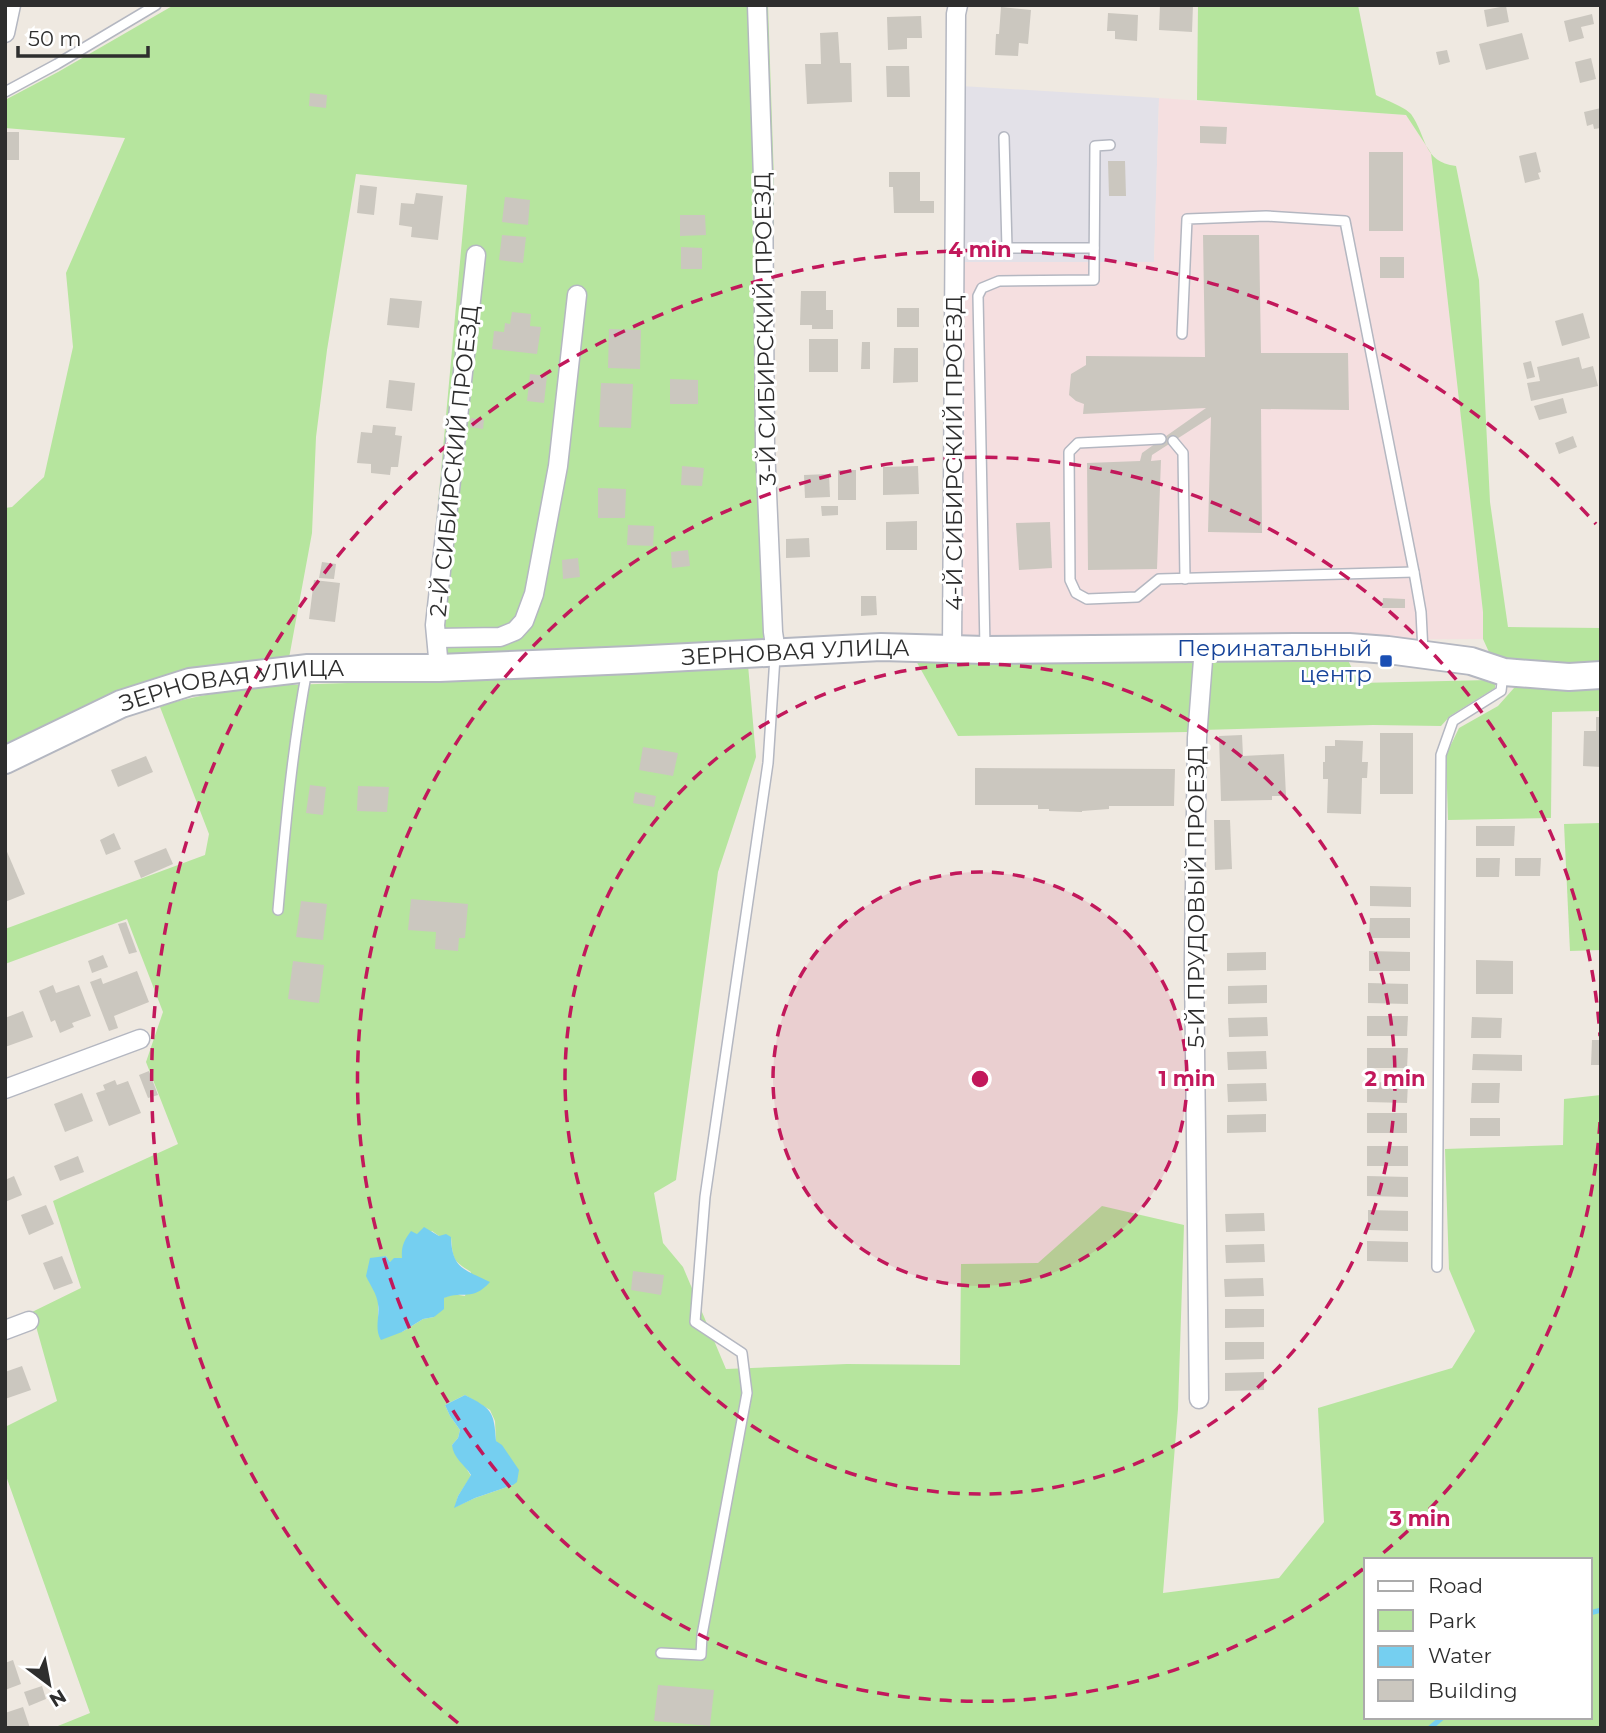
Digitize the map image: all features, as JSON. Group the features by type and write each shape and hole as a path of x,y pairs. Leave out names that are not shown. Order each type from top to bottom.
{"street":[{"path":"5,33 11,5"},
{"name":"3-Й СИБИРСКИЙ ПРОЕЗД","path":"757,5 764,178 765,446 776,652"},
{"name":"4-Й СИБИРСКИЙ ПРОЕЗД","path":"952,649 958,5"},
{"name":"2-Й СИБИРСКИЙ ПРОЕЗД","path":"439,668 437,611 476,255"},
{"path":"437,638 500,637 515,631 524,621 534,594 558,466 577,295"},
{"name":"ЗЕРНОВАЯ УЛИЦА","path":"5,760 121,704 190,682 307,668 439,668 881,647 985,650 1349,647 1388,650 1427,661 1504,672 1569,677 1601,675"},
{"name":"5-Й ПРУДОВЫЙ ПРОЕЗД","path":"1199,1399 1194,962 1197,738 1204,647"},
{"path":"5,1088 140,1039"},
{"path":"5,1330 29,1321"}],"lane":[{"path":"5,92 156,5"},
{"path":"1004,137 1007,248 1094,248"},
{"path":"985,650 978,296 982,288 999,281 1094,280 1095,146 1110,145"},
{"path":"1182,334 1187,219 1266,216 1345,221 1414,572 1427,661"},
{"path":"1161,439 1078,443 1069,452 1070,580 1076,593 1087,599 1137,597 1159,579 1414,572"},
{"path":"1172,441 1183,453 1185,579"},
{"path":"661,1653 701,1655 702,1635 747,1393 742,1353 695,1322 705,1197 768,763 776,652"},
{"path":"278,910 287,812 307,668"},
{"path":"1437,1267 1441,755 1453,722 1501,691 1504,672"}],"shaded area":[{"path":"961,86 1159,98 1154,262 960,262"},
{"path":"1159,98 1406,115 1431,153 1483,612 1483,639 967,641 961,637 960,262 1154,262"}],"green space":[{"path":"174,5 768,5 774,180 772,447 766,633 761,641 452,659 428,644 427,625 467,185 356,174 327,350 316,437 312,533 289,658 186,669 118,693 5,748 5,508 12,507 44,477 73,347 66,273 125,138 5,128 5,100"},
{"path":"1198,5 1358,5 1376,95 1411,114 1426,146 1406,115 1197,100"},
{"path":"1431,154 1445,164 1456,166 1479,280 1490,502 1508,627 1601,628 1601,668 1494,663 1483,639 1483,612"},
{"path":"1347,658 1359,683 1490,680 1495,683 1495,688 1450,716 1441,726 1373,725 958,736 915,659"},
{"path":"748,665 756,757 718,872 676,1180 654,1193 663,1243 683,1267 726,1369 847,1364 960,1365 961,1264 1038,1263 1102,1206 1184,1225 1178,1409 1163,1593 1279,1578 1324,1522 1318,1408 1452,1368 1475,1331 1449,1269 1445,1149 1563,1145 1564,1099 1601,1095 1601,1728 53,1728 90,1713 5,1473 5,1427 57,1401 32,1312 81,1288 53,1201 178,1144 146,1062 163,1012 127,919 5,964 5,929 205,855 209,834 160,707 206,695 288,685 638,673","holes":["432,1231 439,1236 451,1237 455,1258 471,1272 465,1296 453,1294 443,1298 434,1317 423,1319 402,1332 378,1325 379,1258 386,1256 390,1262 403,1258","465,1395 490,1410 495,1421 496,1441 513,1485 455,1507 458,1496 471,1476 452,1445 460,1430 445,1405"]},
{"path":"1521,683 1601,684 1601,711 1552,712 1551,818 1448,820 1446,755 1459,728 1498,706"},
{"path":"1601,823 1601,950 1570,951 1564,824"}],"water":[{"path":"424,1227 439,1236 446,1234 451,1237 454,1256 461,1267 490,1282 473,1294 444,1298 444,1309 434,1317 423,1319 402,1332 381,1340 377,1300 366,1276 370,1258 386,1256 390,1262 394,1258 402,1258 405,1241 411,1231 417,1234"},
{"path":"465,1395 490,1412 496,1441 502,1445 519,1470 517,1482 513,1485 454,1508 471,1475 453,1450 452,1445 460,1430 445,1405"}],"building":[{"path":"1160,5 1193,5 1192,32 1159,30"},
{"path":"1506,6 1509,22 1487,27 1484,10"},
{"path":"1001,7 1031,10 1028,44 1019,43 1018,56 995,55"},
{"path":"1108,13 1138,15 1137,41 1115,39 1115,31 1107,31"},
{"path":"1592,14 1594,24 1581,27 1584,38 1569,42 1564,21"},
{"path":"921,16 922,38 907,38 907,49 888,50 887,17"},
{"path":"838,32 840,63 851,63 852,102 807,104 805,64 821,64 820,33"},
{"path":"1522,33 1529,59 1486,70 1479,44"},
{"path":"1447,50 1450,62 1439,65 1436,52"},
{"path":"1591,58 1596,79 1580,83 1575,62"},
{"path":"886,66 909,66 910,97 887,97"},
{"path":"310,93 327,95 326,108 309,106"},
{"path":"1601,108 1601,128 1594,129 1593,124 1587,126 1584,112"},
{"path":"1200,126 1227,127 1226,144 1200,143"},
{"path":"5,132 19,132 19,160 5,160"},
{"path":"1369,152 1403,152 1403,231 1369,231"},
{"path":"1536,152 1540,179 1525,183 1519,156"},
{"path":"1108,161 1125,161 1126,196 1109,196"},
{"path":"889,172 920,172 920,201 934,201 934,213 894,213 893,187 889,187"},
{"path":"360,185 377,187 374,215 357,213"},
{"path":"416,193 443,196 438,240 411,237 412,227 399,225 401,203 414,204"},
{"path":"505,197 530,200 528,225 502,222"},
{"path":"680,215 705,215 706,235 680,236"},
{"path":"502,235 526,237 523,263 499,260"},
{"path":"1203,235 1259,235 1261,353 1348,353 1349,410 1261,409 1262,533 1208,532 1211,417 1152,455 1151,461 1161,460 1157,569 1088,570 1087,463 1140,461 1142,453 1206,408 1083,414 1084,404 1069,395 1071,374 1086,365 1086,356 1205,357"},
{"path":"681,247 702,248 702,269 681,269"},
{"path":"1380,257 1404,257 1404,278 1380,278"},
{"path":"801,291 826,291 826,310 833,310 833,329 812,329 812,325 800,325"},
{"path":"390,298 422,301 419,328 387,325"},
{"path":"897,308 919,308 919,327 897,327"},
{"path":"512,312 531,314 530,326 541,327 537,354 492,349 494,331 504,332 505,323 510,324"},
{"path":"1583,313 1590,338 1562,346 1555,321"},
{"path":"609,329 641,330 640,369 608,368"},
{"path":"809,339 838,339 838,372 809,372"},
{"path":"862,342 870,342 870,369 861,369"},
{"path":"894,348 918,348 918,382 893,383"},
{"path":"1579,357 1582,369 1593,366 1598,386 1531,401 1527,383 1540,381 1537,367"},
{"path":"1531,361 1535,377 1527,379 1523,363"},
{"path":"530,374 547,376 544,403 527,401"},
{"path":"670,379 698,380 698,404 670,404"},
{"path":"389,380 415,383 412,411 386,408"},
{"path":"601,383 633,384 631,428 599,427"},
{"path":"1563,398 1567,413 1539,420 1534,406"},
{"path":"471,418 484,420 483,429 470,427"},
{"path":"373,425 396,427 395,435 402,436 398,467 391,467 390,475 371,473 371,464 357,463 361,432 372,433"},
{"path":"1573,436 1577,447 1559,454 1555,443"},
{"path":"682,466 704,468 702,486 681,485"},
{"path":"918,466 919,494 883,495 883,467"},
{"path":"838,470 856,470 856,500 838,500"},
{"path":"829,474 830,497 805,498 804,475"},
{"path":"598,488 626,489 625,518 598,518"},
{"path":"821,506 838,506 838,515 822,516"},
{"path":"917,521 917,550 886,550 886,522"},
{"path":"1050,522 1052,568 1019,570 1016,523"},
{"path":"628,525 654,526 653,546 627,545"},
{"path":"809,538 810,557 786,558 786,539"},
{"path":"688,550 690,566 672,568 671,552"},
{"path":"578,558 580,577 563,579 562,560"},
{"path":"322,562 336,564 334,579 319,578"},
{"path":"314,580 340,583 335,622 309,619"},
{"path":"861,596 876,596 877,615 861,616"},
{"path":"1383,598 1405,599 1405,608 1382,608"},
{"path":"1596,717 1601,717 1601,767 1583,766 1584,731 1596,731"},
{"path":"1380,733 1413,733 1413,794 1380,794"},
{"path":"1242,735 1243,756 1284,754 1286,796 1272,796 1272,800 1221,801 1219,736"},
{"path":"1335,740 1363,741 1362,762 1368,762 1367,778 1362,778 1361,814 1327,813 1328,779 1323,779 1323,762 1325,746 1335,746"},
{"path":"643,747 678,753 673,776 639,770"},
{"path":"146,756 153,772 118,787 111,770"},
{"path":"975,768 1175,769 1174,806 1109,806 1109,809 1082,812 1049,811 1038,809 1038,805 975,805"},
{"path":"310,785 326,787 323,815 306,813"},
{"path":"358,786 389,787 387,812 357,811"},
{"path":"635,792 656,796 654,807 633,803"},
{"path":"1214,820 1230,820 1232,869 1215,870"},
{"path":"1476,826 1515,826 1514,846 1476,846"},
{"path":"114,833 121,849 106,855 100,840"},
{"path":"5,847 25,894 5,902"},
{"path":"166,848 173,864 141,878 134,861"},
{"path":"1476,858 1500,858 1499,877 1476,877"},
{"path":"1515,858 1541,858 1540,876 1515,876"},
{"path":"1370,886 1411,887 1411,907 1370,906"},
{"path":"411,899 468,904 465,938 459,938 458,951 435,949 436,932 408,930"},
{"path":"301,901 327,904 323,940 296,937"},
{"path":"1370,918 1410,918 1410,938 1369,938"},
{"path":"126,922 137,952 129,954 118,924"},
{"path":"1369,951 1410,952 1410,971 1369,971"},
{"path":"1266,952 1266,970 1227,971 1227,953"},
{"path":"103,955 108,967 92,973 88,961"},
{"path":"1476,960 1513,961 1513,994 1476,994"},
{"path":"293,961 324,965 319,1003 288,999"},
{"path":"137,971 149,1002 114,1016 118,1028 109,1031 90,982 101,978 103,984"},
{"path":"1368,983 1408,984 1408,1004 1368,1003"},
{"path":"53,985 56,993 79,985 91,1016 72,1023 74,1027 60,1033 55,1020 51,1022 39,991"},
{"path":"1267,985 1267,1003 1228,1004 1228,986"},
{"path":"23,1011 33,1037 5,1047 5,1018"},
{"path":"1367,1016 1408,1016 1407,1036 1367,1036"},
{"path":"1267,1017 1268,1036 1229,1037 1228,1018"},
{"path":"1472,1017 1502,1018 1501,1038 1471,1038"},
{"path":"1592,1040 1601,1040 1601,1065 1591,1065"},
{"path":"1367,1048 1408,1048 1407,1068 1367,1068"},
{"path":"1266,1051 1267,1069 1228,1070 1227,1052"},
{"path":"1473,1054 1522,1055 1522,1071 1472,1070"},
{"path":"149,1071 158,1095 148,1098 139,1075"},
{"path":"115,1080 117,1085 128,1081 141,1113 109,1126 96,1093 105,1090 103,1085"},
{"path":"1367,1082 1408,1083 1407,1103 1367,1102"},
{"path":"1266,1083 1267,1101 1228,1102 1227,1084"},
{"path":"1472,1083 1500,1083 1499,1103 1471,1103"},
{"path":"82,1093 93,1121 65,1132 54,1104"},
{"path":"1367,1113 1407,1113 1407,1133 1367,1133"},
{"path":"1266,1114 1266,1132 1227,1133 1227,1115"},
{"path":"1470,1118 1500,1118 1500,1136 1470,1136"},
{"path":"1367,1146 1408,1146 1408,1166 1367,1166"},
{"path":"78,1156 84,1172 60,1181 54,1166"},
{"path":"14,1176 22,1195 5,1202 5,1180"},
{"path":"1367,1176 1408,1177 1408,1197 1367,1196"},
{"path":"46,1205 54,1224 29,1235 21,1215"},
{"path":"1368,1210 1408,1211 1408,1231 1368,1230"},
{"path":"1264,1213 1265,1231 1226,1232 1225,1214"},
{"path":"1367,1241 1408,1242 1408,1262 1367,1261"},
{"path":"1264,1244 1265,1262 1226,1263 1225,1245"},
{"path":"62,1256 73,1283 54,1290 43,1263"},
{"path":"633,1271 664,1275 661,1295 631,1290"},
{"path":"1263,1278 1264,1296 1225,1297 1224,1279"},
{"path":"1225,1309 1264,1309 1264,1327 1225,1328"},
{"path":"1225,1342 1264,1342 1264,1359 1225,1360"},
{"path":"22,1366 31,1390 5,1399 5,1372"},
{"path":"1264,1372 1264,1390 1225,1391 1225,1373"},
{"path":"13,1660 21,1684 5,1690 5,1663"},
{"path":"658,1685 714,1690 710,1726 654,1721"},
{"path":"42,1686 46,1699 29,1706 24,1692"},
{"path":"23,1707 30,1728 5,1728 5,1713"}],"waterway":[{"path":"1592,1612 1601,1610"},
{"path":"1430,1728 1441,1719"}],"place":[{"name":"Перинатальный центр","path":"1386,661"}]}
